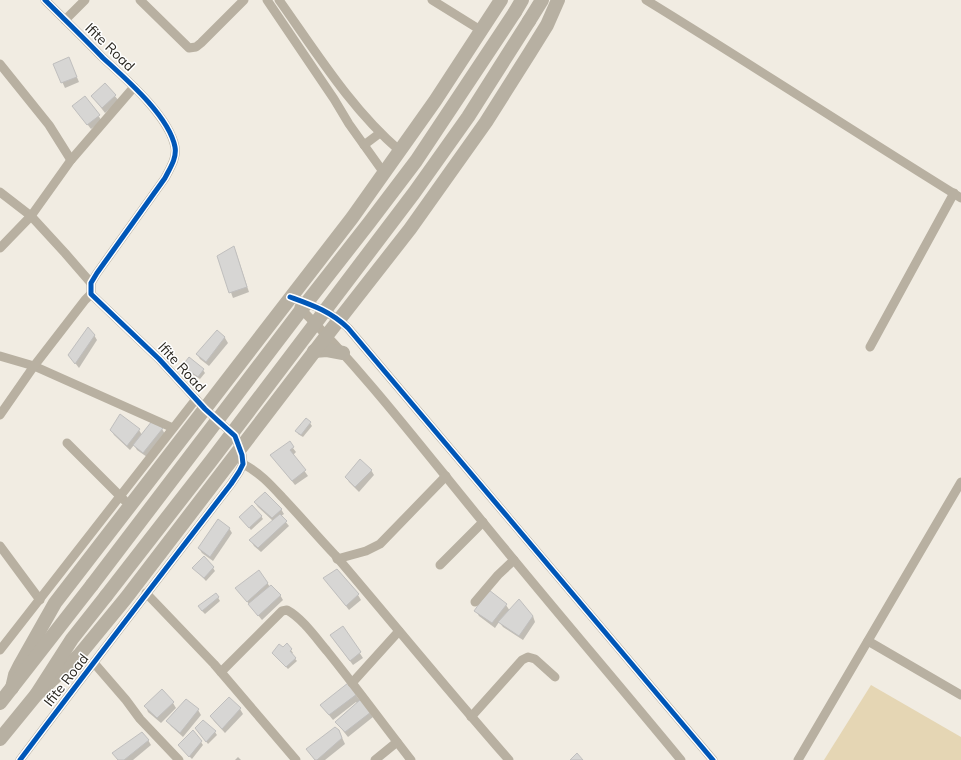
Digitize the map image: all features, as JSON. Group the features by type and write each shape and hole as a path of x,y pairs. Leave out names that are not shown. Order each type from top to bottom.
{"highway":[{"path":"12,688 15,675 20,665 55,603 126,501 201,404 290,297 352,218 400,152 482,31 501,0"},
{"path":"0,703 416,161 522,0"},
{"path":"0,739 36,695 72,639 211,460 414,193 468,117 542,0"},
{"path":"36,695 75,658 126,598 327,334 410,229 473,140 529,54 547,24 558,0"},
{"path":"314,351 327,350 343,353"},
{"path":"236,436 241,437 251,435"},
{"path":"229,464 234,462 243,464"}],"street":[{"name":"Ifite Road","path":"45,0 134,87 163,120 172,135 176,149 173,162 165,178 91,283"},
{"path":"65,20 85,0"},
{"path":"140,0 189,48 196,47 201,43 244,0"},
{"path":"267,0 384,173"},
{"path":"279,0 331,74 380,133 400,152"},
{"path":"432,0 482,31"},
{"path":"646,0 796,93 859,135 957,196 870,347"},
{"path":"1,68 49,125 71,160"},
{"path":"0,248 31,216 71,160 134,87"},
{"path":"348,121 361,111"},
{"path":"364,145 380,133"},
{"path":"0,192 31,216 91,283 91,294 34,366 0,415"},
{"name":"Ifite Road","path":"91,294 159,359 201,404 236,436"},
{"path":"290,297 318,307 339,319 353,334 712,760"},
{"path":"290,297 327,334 387,404 514,560 681,760"},
{"path":"0,356 34,366 173,428"},
{"path":"0,650 40,600 126,501 173,428 201,404"},
{"path":"236,436 243,464 264,478 292,507 509,760"},
{"path":"67,443 126,501"},
{"name":"Ifite Road","path":"20,760 94,664 146,593 231,484 240,472 243,464"},
{"path":"337,558 366,551 380,544 446,476"},
{"path":"798,760 961,482"},
{"path":"440,565 483,522"},
{"path":"0,546 40,600"},
{"path":"475,602 498,575 514,560"},
{"path":"146,593 221,672 296,760"},
{"path":"221,672 282,611 287,610 310,630 411,760"},
{"path":"352,683 399,631"},
{"path":"868,641 961,695"},
{"path":"471,717 522,660 528,657 535,659 555,677"},
{"path":"94,664 126,700 140,719 179,760"},
{"path":"375,760 397,742"}],"shaded area":[{"path":"871,685 961,737 961,760 824,760"}],"building":[{"path":"69,57 77,77 61,83 53,64"},
{"path":"105,83 116,95 102,108 91,96"},
{"path":"85,96 100,115 87,125 72,106"},
{"path":"234,246 247,287 229,293 217,256"},
{"path":"88,327 95,335 75,364 68,355"},
{"path":"217,330 225,337 206,362 196,354"},
{"path":"189,357 204,369 198,377 182,366"},
{"path":"120,414 140,429 127,446 110,430"},
{"path":"306,418 311,422 301,435 295,431"},
{"path":"152,421 163,428 143,453 133,445"},
{"path":"290,441 294,447 290,450 306,470 292,481 270,455"},
{"path":"360,459 372,470 355,487 345,477"},
{"path":"265,492 282,509 272,518 254,502"},
{"path":"252,505 262,516 249,528 239,517"},
{"path":"280,514 287,521 258,548 249,540"},
{"path":"218,519 230,528 210,557 198,548"},
{"path":"204,556 214,567 204,578 192,568"},
{"path":"337,569 359,594 346,606 323,578"},
{"path":"259,570 268,583 247,602 235,588"},
{"path":"271,585 281,595 258,616 248,604"},
{"path":"489,590 507,604 492,623 474,611"},
{"path":"216,593 219,597 202,611 198,606"},
{"path":"519,599 533,616 519,636 498,622"},
{"path":"343,626 361,652 350,661 330,635"},
{"path":"287,643 292,649 290,651 296,658 286,667 272,653 279,644 283,647"},
{"path":"348,683 357,694 329,715 320,705"},
{"path":"162,689 174,702 157,718 144,706"},
{"path":"229,697 241,708 222,729 210,716"},
{"path":"186,699 199,709 180,733 166,721"},
{"path":"361,699 371,712 345,732 335,722"},
{"path":"203,720 216,731 206,742 195,728"},
{"path":"335,727 339,730 342,738 317,760 315,760 306,749"},
{"path":"193,730 202,741 189,757 178,745"},
{"path":"142,732 149,740 124,760 118,760 112,753"},
{"path":"577,753 583,760 570,760"}],"cycle path":[{"path":"20,760 231,484 243,464 242,455 235,436 205,409 159,359 91,294 91,283 97,273 165,178 174,159 175,147 171,135 156,111 134,87 45,0"},
{"path":"290,297 328,313 348,328 713,760"}]}
